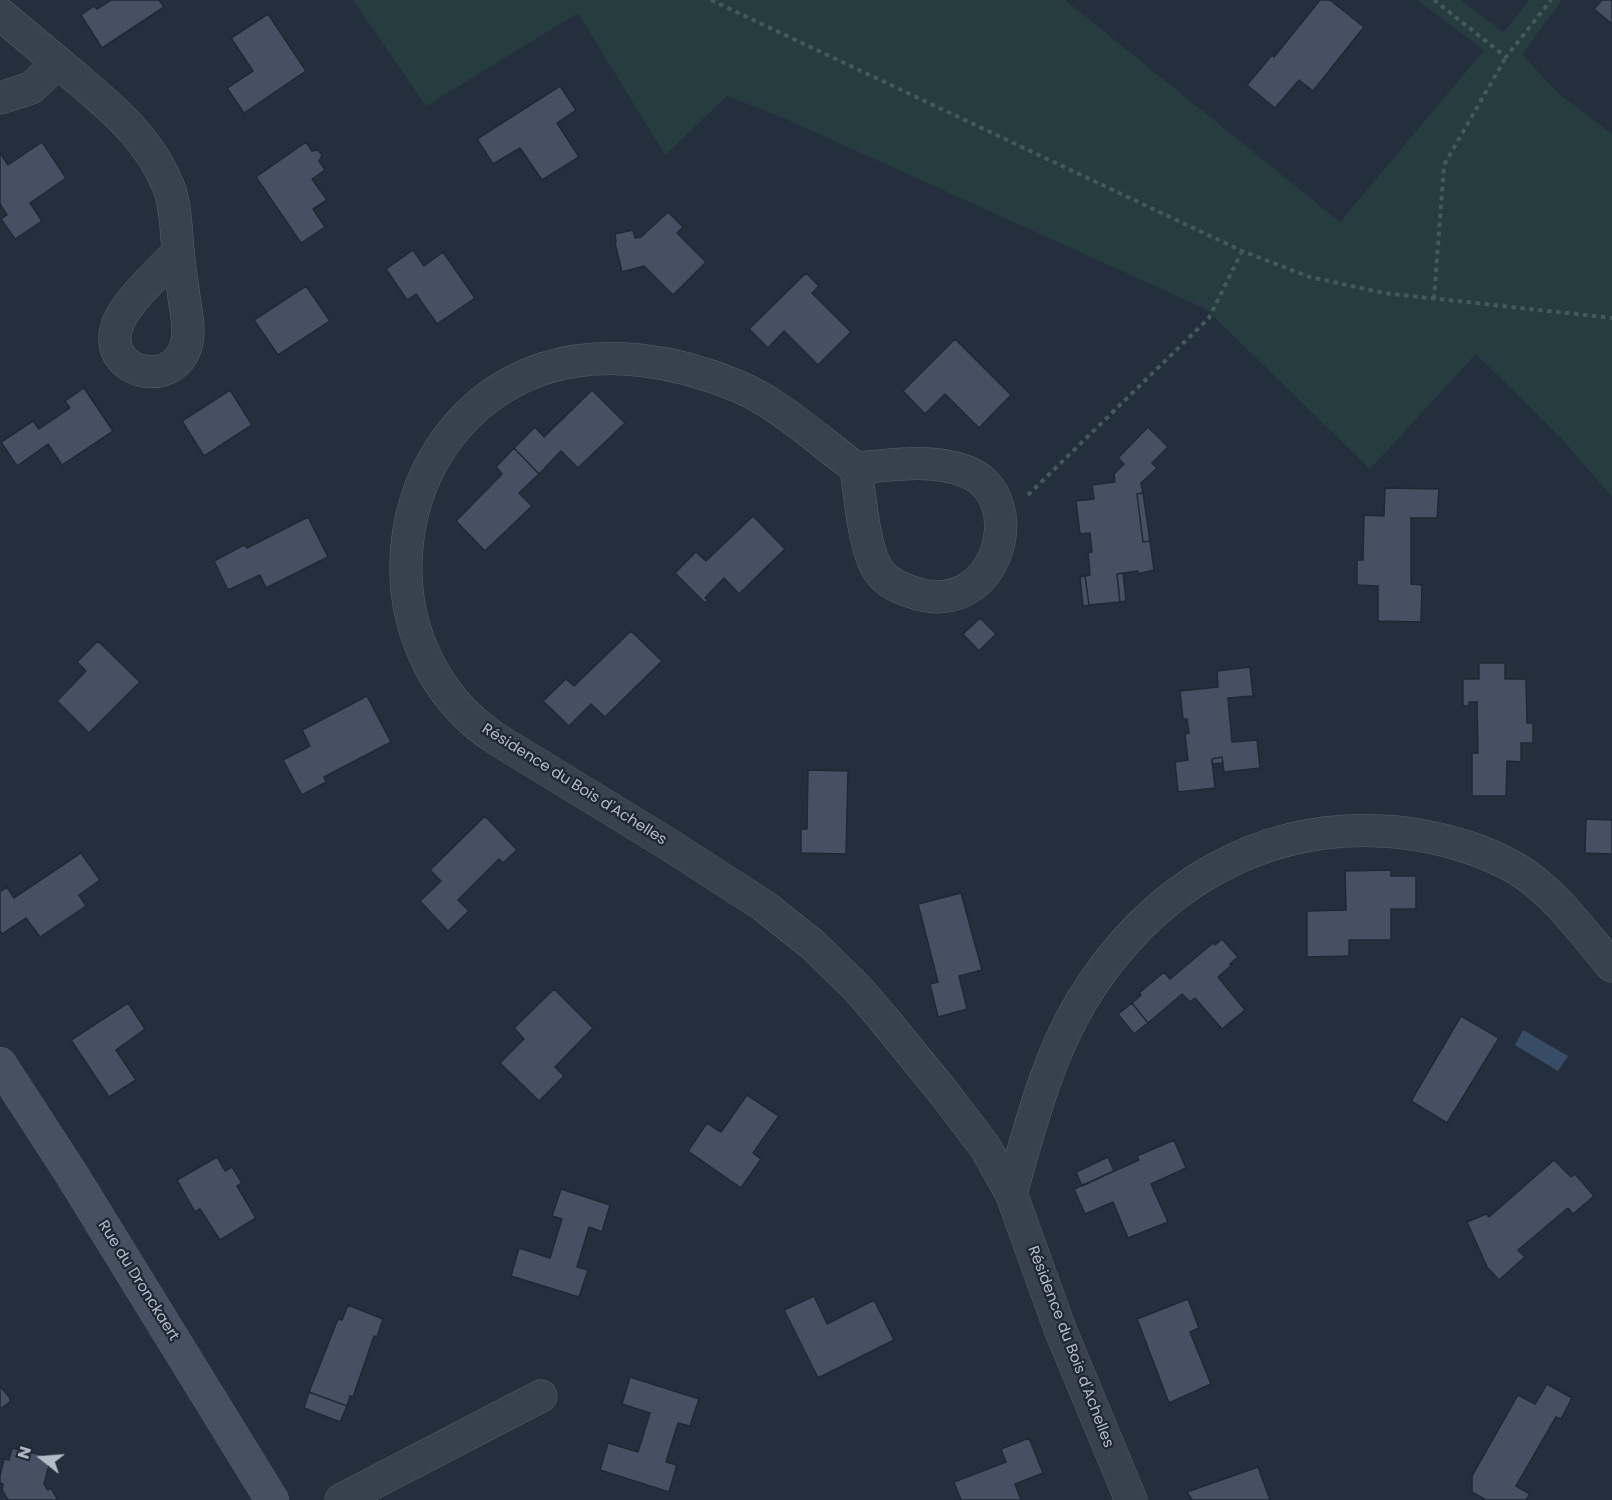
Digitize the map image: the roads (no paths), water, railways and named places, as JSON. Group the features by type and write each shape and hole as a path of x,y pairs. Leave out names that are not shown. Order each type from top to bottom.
{"main road":[{"name":"Rue du Dronckaert","path":"0,1064 72,1175 272,1500"}],"street":[{"path":"0,14 115,111 145,145 169,188 175,212 178,252"},
{"path":"0,98 31,88 58,63"},
{"name":"Résidence du Bois d'Achelles","path":"856,468 769,403 721,380 675,367 621,359 575,361 542,370 501,389 467,416 438,451 418,490 408,534 406,575 411,619 417,637 446,693 474,723 738,888 788,924 833,964 882,1017 985,1147 1011,1193 1060,1329 1131,1500"},
{"path":"919,463 953,467 968,472 980,480 988,488 999,512 999,543 994,558 979,581 956,595 942,597 918,594 891,584 880,574 869,550 856,468 919,463"},
{"path":"1011,1193 1051,1064 1069,1023 1096,980 1126,941 1181,890 1221,865 1269,844 1310,835 1364,830 1434,837 1477,849 1519,870 1539,886 1558,904 1612,966"},
{"path":"341,1500 541,1396"}],"water":[{"path":"1523,1030 1568,1056 1558,1071 1515,1045"}]}
